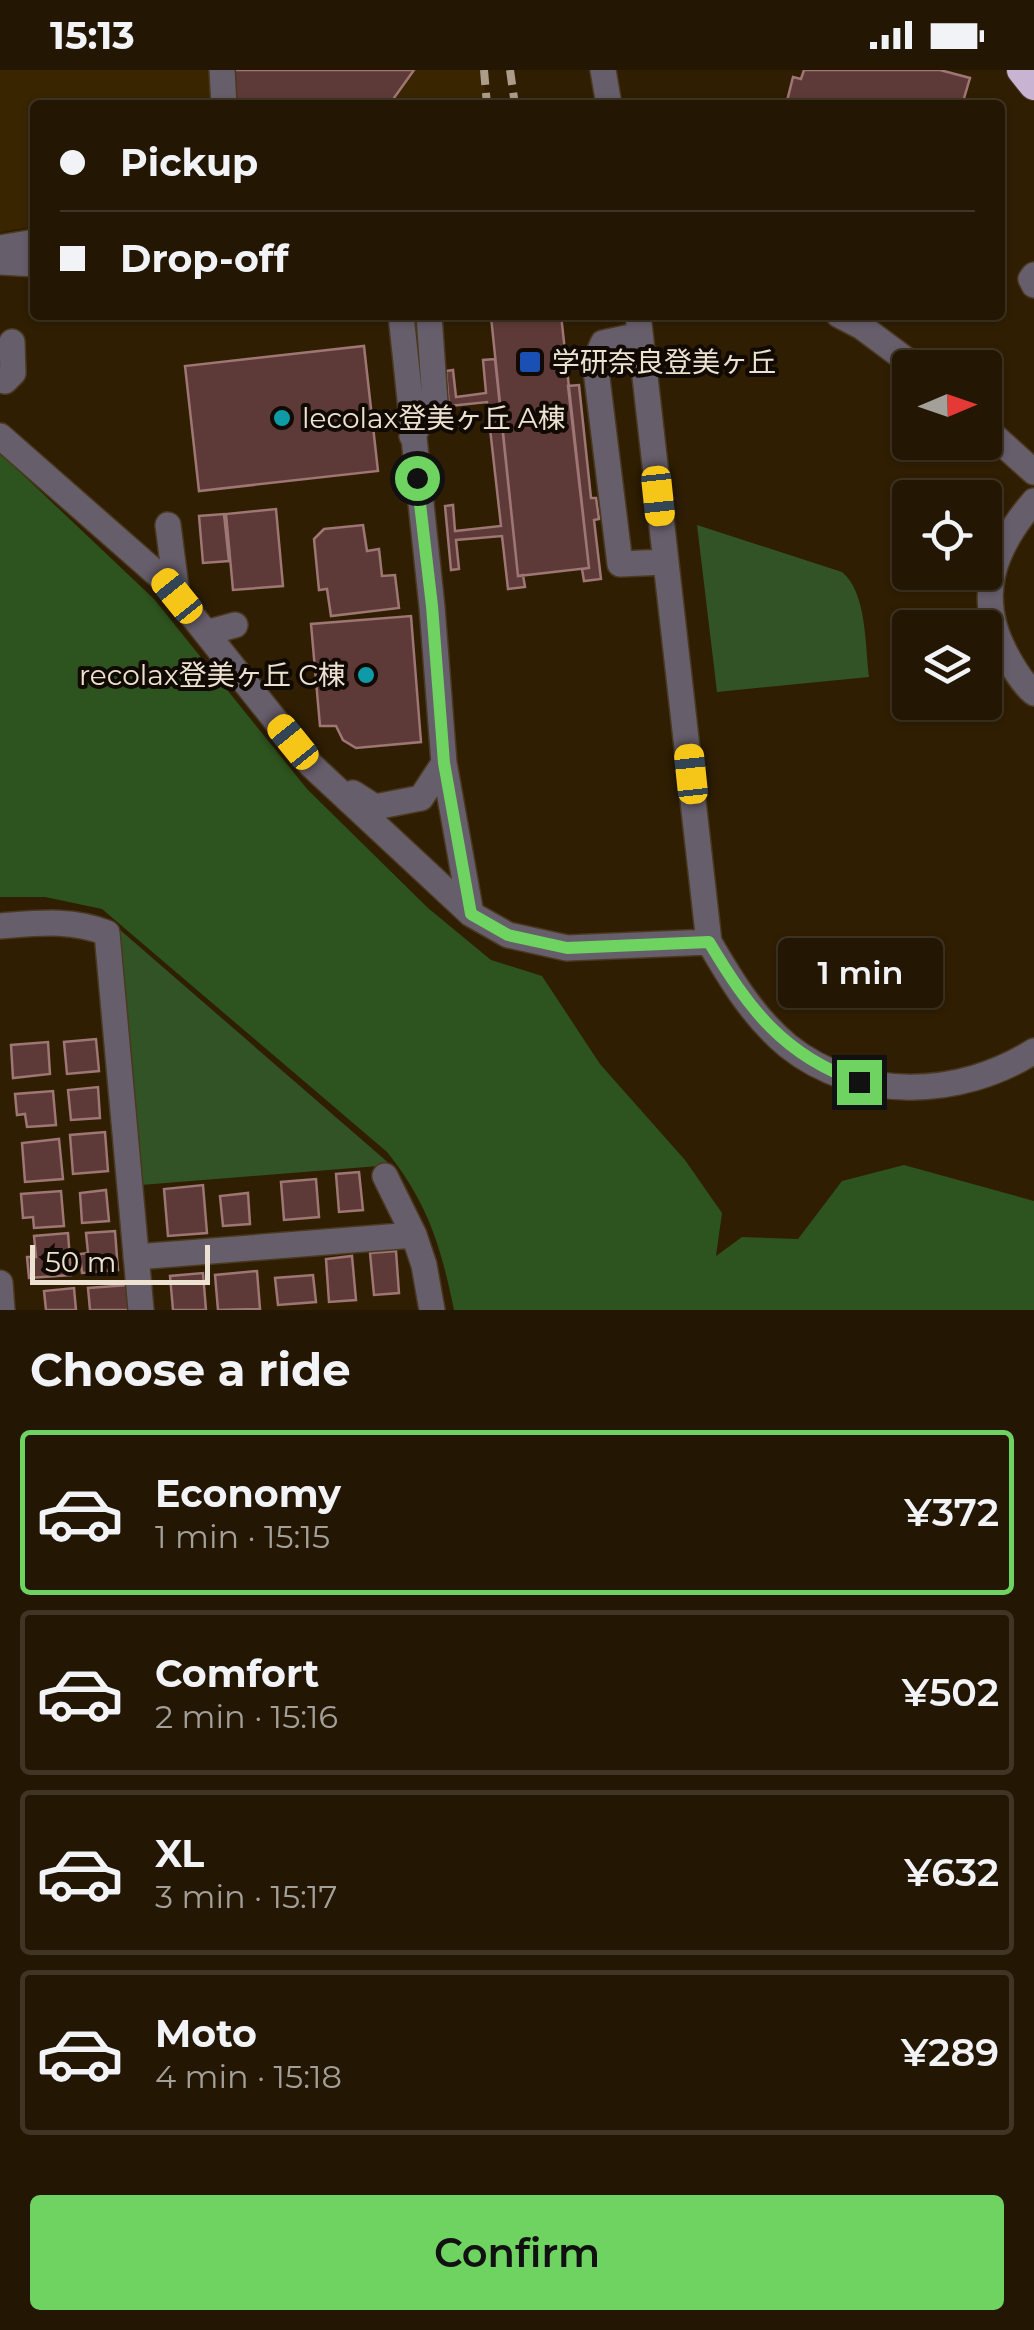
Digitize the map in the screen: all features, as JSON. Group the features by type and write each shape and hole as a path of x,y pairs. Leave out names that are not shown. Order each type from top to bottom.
{"highway":[{"path":"1022,70 1034,85"}],"street":[{"path":"225,70 226,100"},
{"path":"603,70 608,100"},
{"path":"0,248 30,243"},
{"path":"0,262 30,264"},
{"path":"1034,276 1034,284"},
{"path":"400,320 432,606 444,763 471,914"},
{"path":"412,436 435,402 429,320"},
{"path":"848,320 893,350"},
{"path":"665,562 620,564 594,362 604,343 639,325 709,942 756,1014 789,1046 826,1070 859,1082 898,1088 971,1080 1005,1069 1034,1051"},
{"path":"0,380 5,381 13,373 12,342"},
{"path":"0,436 150,566 206,633 267,691 311,764 471,914 508,935 567,948 709,942"},
{"path":"1002,443 1034,472"},
{"path":"1034,500 999,553 991,576 990,598 994,632 1009,661 1034,693"},
{"path":"168,524 177,596"},
{"path":"206,633 235,625"},
{"path":"311,764 374,807 421,798 444,763"},
{"path":"0,926 58,921 85,924 107,933 141,1310"},
{"path":"385,1176 414,1235 432,1310"},
{"path":"136,1257 414,1235"},
{"path":"0,1284 2,1310"}],"shaded area":[{"path":"0,70 483,70 486,100 30,100 30,227 0,232"}],"green space":[{"path":"0,453 154,599 307,789 428,908 491,960 542,976 600,1064 685,1160 722,1213 716,1256 742,1237 798,1239 842,1181 904,1165 1034,1201 1034,1310 454,1310 431,1226 413,1189 387,1152 102,909 45,897 0,897"},
{"path":"697,525 842,572 856,592 860,606 869,677 717,692"},
{"path":"119,929 391,1165 141,1185"}],"building":[{"path":"234,70 414,70 393,100 235,100"},
{"path":"804,70 940,70 970,78 963,100 787,100 793,77 801,79"},
{"path":"491,320 562,320 589,568 518,576"},
{"name":"lecolax登美ヶ丘 A棟","path":"364,346 378,471 199,491 185,366"},
{"path":"495,359 518,576 523,575 525,587 508,589 502,536 456,540 459,569 451,570 445,506 453,505 455,531 501,526 487,402 449,406 446,371 453,370 456,397 486,393 483,360"},
{"path":"579,385 591,498 596,498 599,519 594,520 601,579 584,581 582,569 589,568 568,386"},
{"path":"276,509 283,586 233,590 226,514"},
{"path":"224,514 229,561 203,563 199,516"},
{"path":"363,525 367,551 379,549 382,576 395,575 399,608 331,616 327,589 319,590 314,539 324,529"},
{"name":"recolax登美ヶ丘 C棟","path":"411,616 421,742 356,748 343,740 336,726 320,726 311,624"},
{"path":"96,1039 99,1071 67,1074 64,1042"},
{"path":"48,1042 50,1074 13,1078 11,1045"},
{"path":"98,1087 100,1118 71,1120 68,1090"},
{"path":"53,1091 56,1125 27,1127 25,1114 17,1115 15,1094"},
{"path":"105,1132 108,1171 73,1174 70,1135"},
{"path":"59,1139 63,1179 25,1182 22,1143"},
{"path":"359,1172 363,1210 339,1212 336,1174"},
{"path":"316,1179 319,1217 284,1220 281,1182"},
{"path":"203,1185 207,1233 168,1236 164,1189"},
{"path":"106,1190 109,1221 82,1223 80,1193"},
{"path":"61,1191 64,1226 34,1228 33,1217 23,1218 21,1194"},
{"path":"248,1193 250,1224 223,1226 220,1196"},
{"path":"115,1231 118,1270 82,1273 80,1254 88,1253 86,1233"},
{"path":"68,1233 71,1275 29,1278 27,1257 36,1257 34,1236"},
{"path":"396,1251 399,1293 374,1295 370,1253"},
{"path":"352,1256 356,1300 329,1302 326,1259"},
{"path":"257,1271 260,1309 218,1310 215,1275"},
{"path":"203,1273 206,1310 173,1310 170,1276"},
{"path":"313,1275 316,1302 278,1305 275,1278"},
{"path":"128,1285 130,1310 90,1310 88,1288"},
{"path":"74,1288 76,1310 46,1310 44,1291"}],"railway":[{"path":"484,70 487,100"},
{"path":"510,70 514,100"}],"place":[{"name":"学研奈良登美ヶ丘","path":"530,362"},
{"name":"lecolax登美ヶ丘 A棟","path":"282,418"},
{"name":"recolax登美ヶ丘 C棟","path":"366,675"}],"route":[{"path":"417,478 444,763 471,914 508,935 567,948 709,942 756,1014 789,1046 826,1070 859,1082"}]}
